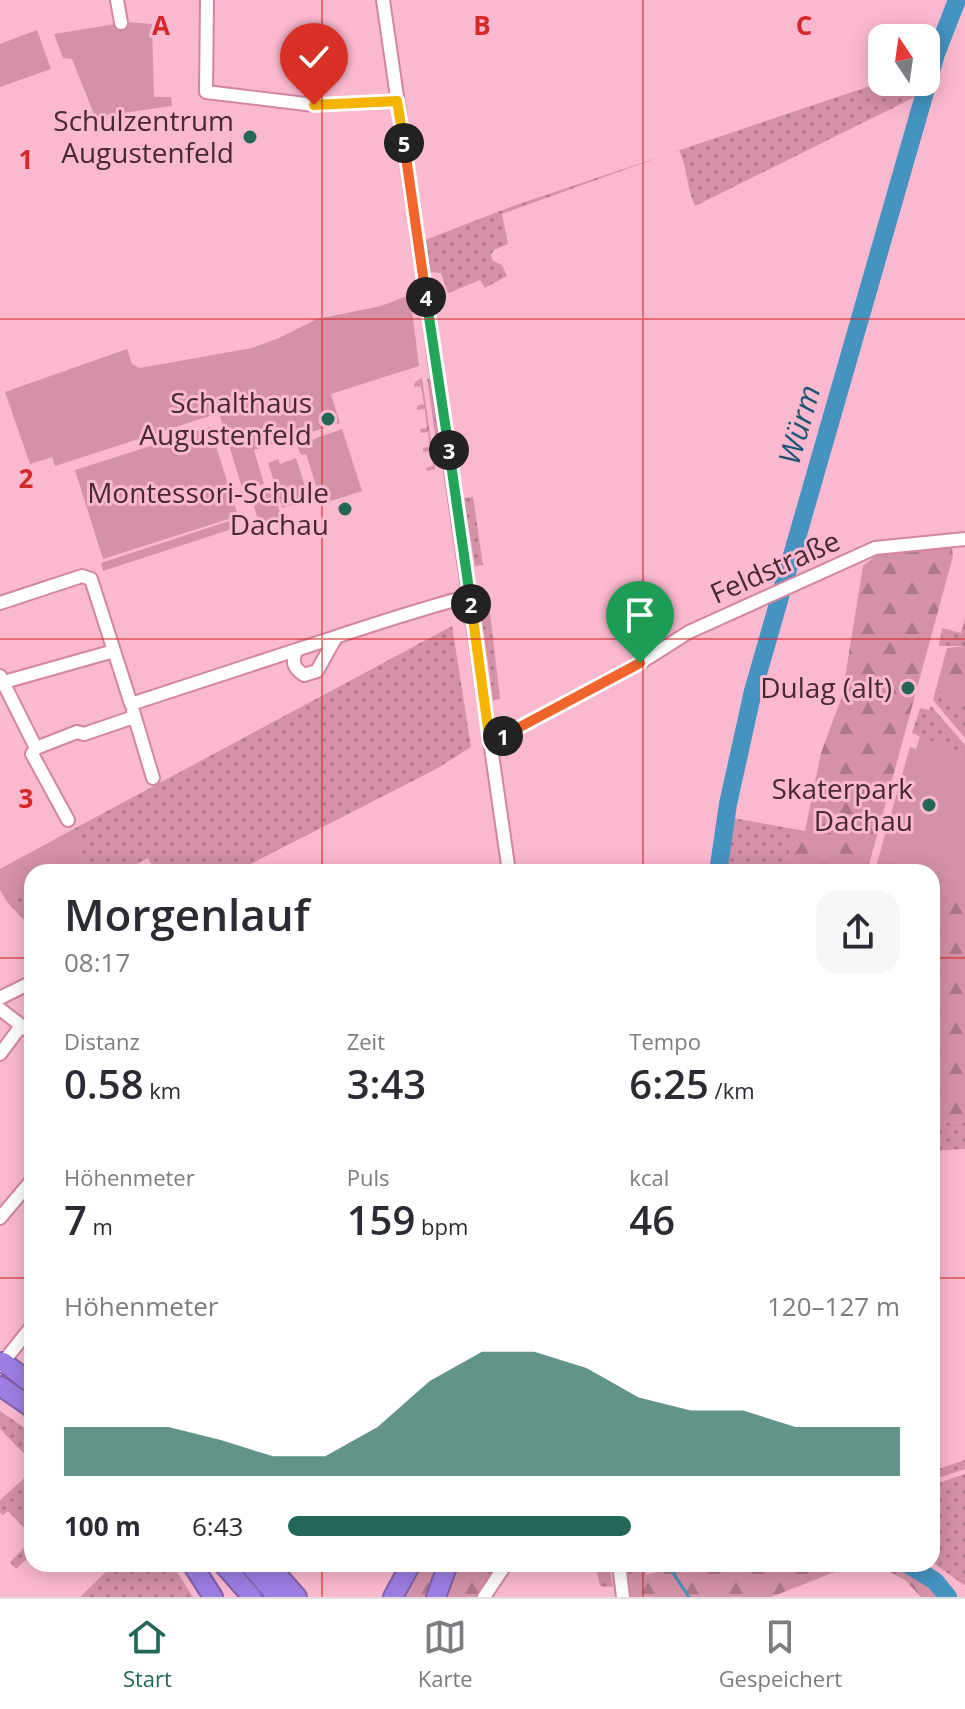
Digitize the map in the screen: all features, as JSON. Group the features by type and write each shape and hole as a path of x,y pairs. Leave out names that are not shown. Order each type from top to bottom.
{"highway":[{"path":"2,1364 24,1379"},
{"path":"0,1386 24,1402"},
{"path":"197,1572 213,1597"},
{"path":"230,1572 252,1597"},
{"path":"256,1572 277,1597"},
{"path":"275,1572 297,1597"},
{"path":"393,1597 407,1572"},
{"path":"436,1597 445,1572"}],"street":[{"path":"117,0 121,23"},
{"path":"207,0 206,92 314,105 397,101"},
{"path":"383,0 508,864"},
{"name":"Feldstraße","path":"490,743 640,663 689,632 875,548 965,539"},
{"path":"0,603 87,577 91,579 153,778"},
{"path":"68,820 32,754 36,748 77,732 84,734 132,710 296,650 470,596"},
{"path":"296,650 294,667 304,675 311,674 323,664 336,637"},
{"path":"36,748 2,679 114,651"},
{"path":"0,998 24,986"},
{"path":"0,1009 24,1028"},
{"path":"0,1054 24,1033"},
{"path":"0,1218 24,1190"},
{"path":"2,1364 24,1336"},
{"path":"484,1597 501,1572"},
{"path":"620,1572 623,1597"}],"green space":[{"path":"128,22 152,24 154,97 171,97 172,106 95,117 72,59 63,58 54,34"},
{"path":"37,30 51,69 0,87 0,44"},
{"path":"868,87 868,96 917,96 695,206 679,150"},
{"path":"670,153 502,214 508,244 494,250 491,255 493,261 502,265 507,276 485,288 480,280 448,293 441,273 429,272 425,240 516,205"},
{"path":"410,295 419,366 331,394 340,423 254,450 264,484 243,491 219,413 55,466 52,457 30,464 5,392 127,349 132,364 140,368 252,348 317,319 381,306"},
{"path":"422,378 435,469 427,471 426,468 433,466 431,451 423,452 423,448 430,447 428,432 421,433 420,429 427,428 425,409 417,410 417,406 424,404 421,386 414,387 415,382"},
{"path":"427,378 432,382 443,461 440,469"},
{"path":"210,427 238,516 103,559 75,470"},
{"path":"342,429 362,491 322,504 306,454 301,455 297,445"},
{"path":"296,458 309,499 282,508 268,463 278,459 280,464"},
{"path":"272,487 282,519 260,526 250,494"},
{"path":"473,497 483,565 475,566 464,498"},
{"path":"229,521 232,529 103,571 101,563"},
{"path":"947,545 952,548 953,556 869,864 793,864 789,850 805,831 821,753 842,696 863,566 879,553"},
{"path":"489,605 500,699 493,700 480,606"},
{"path":"965,618 965,646 939,646 942,628 961,633"},
{"path":"452,626 471,747 438,768 251,864 151,864 148,858 137,864 78,864 86,860 70,831"},
{"path":"965,646 965,705 942,700 937,685 947,648"},
{"path":"937,685 942,700 965,705 965,738 933,700"},
{"path":"931,706 965,745 965,755 912,733 920,708 929,710"},
{"name":"Skaterpark Dachau","path":"920,736 965,755 965,878 940,872 940,864 910,864 879,856 910,747 916,749"},
{"path":"733,818 805,831 789,850 793,864 727,864"},
{"path":"70,831 86,860 78,864 24,864 24,893 7,902 0,890 0,869"},
{"path":"879,856 910,864 877,864"},
{"path":"940,872 965,878 965,1123 940,1122"},
{"path":"24,893 24,920 7,902"},
{"path":"940,1122 965,1123 965,1149 940,1151"},
{"path":"0,1411 24,1428 24,1454 0,1429"},
{"path":"965,1460 965,1469 940,1477 940,1468"},
{"path":"965,1474 965,1585 940,1568 940,1482"},
{"path":"24,1478 24,1528 8,1511 3,1515 0,1513 0,1500"},
{"path":"24,1548 24,1562 16,1569 10,1562"},
{"path":"106,1572 177,1572 193,1597 80,1597"},
{"path":"414,1572 438,1572 430,1597 400,1597"},
{"path":"454,1572 496,1572 479,1597 446,1597"},
{"path":"597,1572 610,1572 613,1587 600,1586"},
{"path":"625,1572 646,1572 646,1575 656,1572 835,1572 771,1597 629,1597"},
{"path":"890,1572 920,1572 935,1581 948,1597 921,1597 905,1580"}],"waterway":[{"name":"Würm","path":"719,864 728,804 753,691 936,54 957,0"},
{"path":"672,1572 689,1597"},
{"name":"Würm","path":"920,1572 935,1581 948,1597"}],"place":[{"name":"Schulzentrum Augustenfeld","path":"250,137"},
{"name":"Schalthaus Augustenfeld","path":"328,419"},
{"name":"Montessori-Schule Dachau","path":"345,509"},
{"name":"Dulag (alt)","path":"908,688"},
{"name":"Skaterpark Dachau","path":"929,805"}],"route":[{"path":"314,105 397,101 490,743 640,663"}]}
